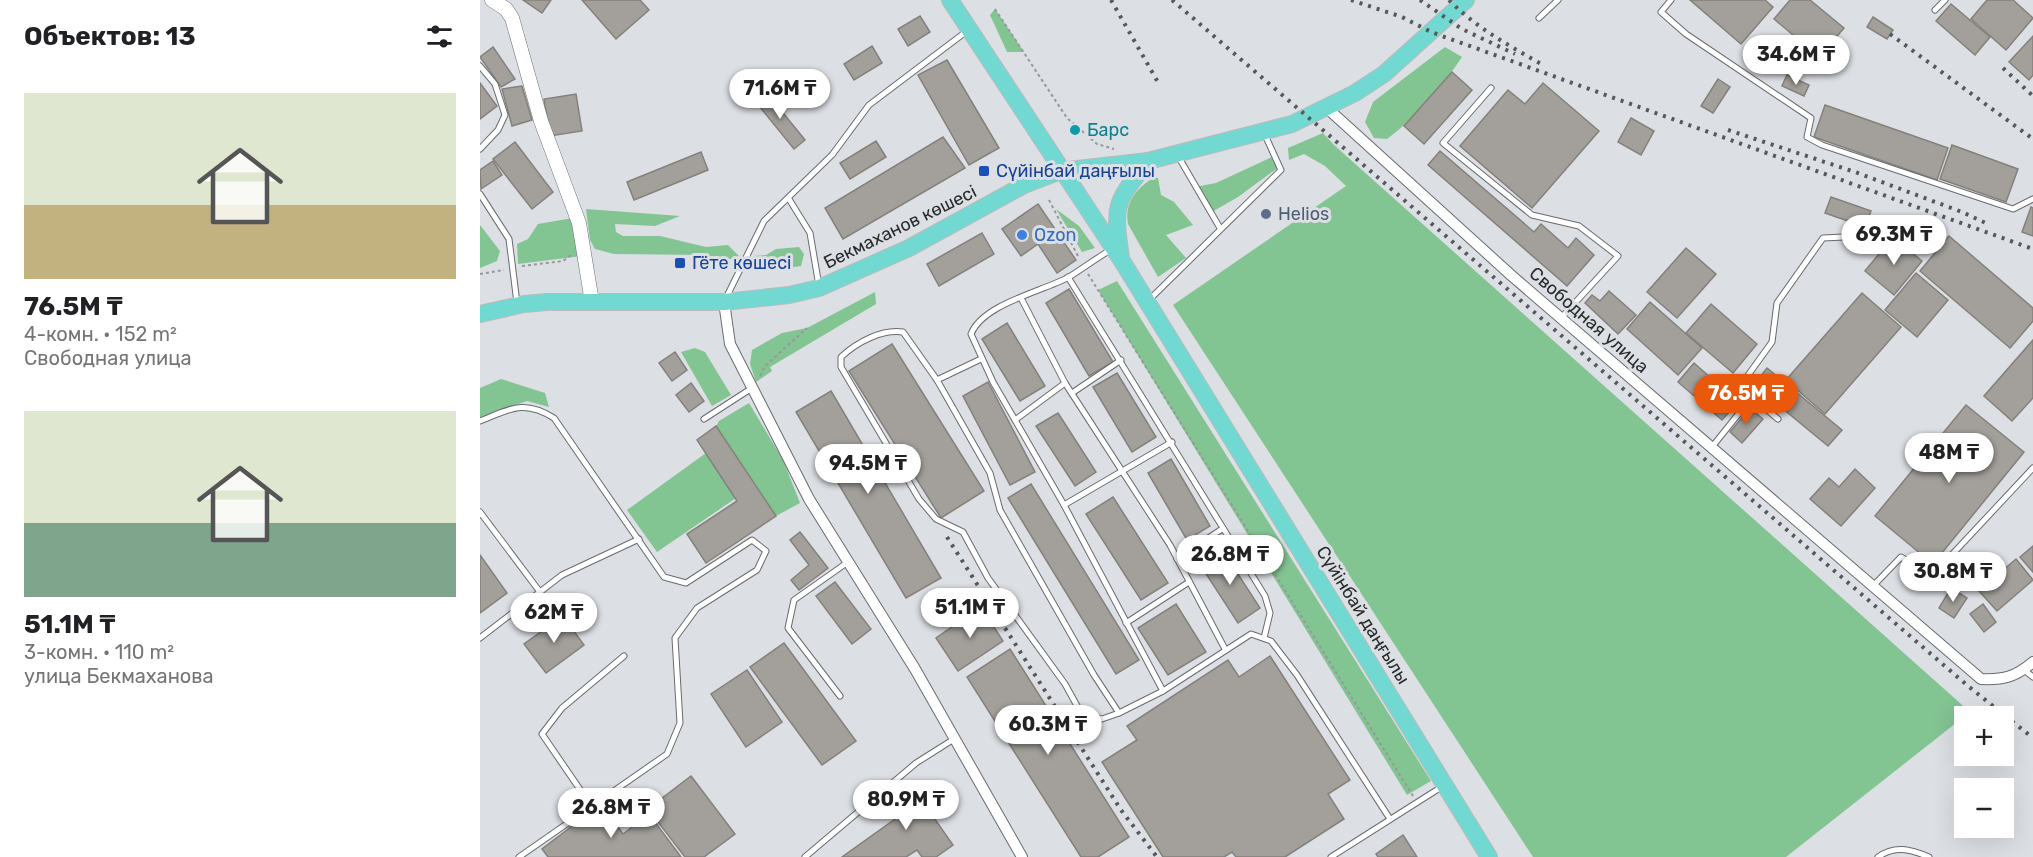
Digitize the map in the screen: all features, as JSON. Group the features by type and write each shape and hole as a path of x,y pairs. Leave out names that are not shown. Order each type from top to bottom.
{"main road":[{"name":"Сүйінбай даңғылы","path":"950,0 1022,105 1060,171 1147,302 1489,857"},
{"name":"Бекмаханов көшесі","path":"480,314 517,305 592,302 724,302 789,295 819,288 900,252 1024,185 1060,171 1148,161 1292,124 1327,108 1384,74 1466,0"},
{"path":"1117,255 1115,218 1120,197 1148,161"}],"street":[{"path":"492,0 506,9 512,18 541,122 579,223 592,302"},
{"name":"Свободная улица","path":"1327,108 1561,318 1981,679 2003,680 2024,670 2033,662"},
{"path":"724,302 730,344 809,499 915,669 1022,857"}],"lane":[{"path":"1539,18 1558,0"},
{"path":"1671,0 1661,12 1686,34 1811,118 1807,137 1822,145 2013,209 2033,199"},
{"path":"1935,10 1945,0"},
{"path":"724,302 764,221 832,155 869,105 970,29"},
{"path":"480,66 495,84 505,115 498,130 480,149"},
{"path":"1491,88 1443,143 1532,215 1579,226 1618,256 1561,318"},
{"path":"1147,302 1281,170 1264,132"},
{"path":"1177,155 1220,228"},
{"path":"480,194 508,238 517,305"},
{"path":"789,199 810,233 819,288"},
{"path":"1778,419 1752,397 1746,378 1772,342 1777,303 1824,238 1866,236"},
{"path":"1117,255 1084,267 1068,277 992,311 975,324 971,334 981,359 1064,505 1163,691"},
{"path":"1068,277 1265,596 1270,613 1264,638"},
{"path":"1021,298 1065,383 1177,559 1225,649"},
{"path":"1119,713 1094,675 1000,510 990,472 937,380 903,332 889,330 850,348 841,357 841,367 919,499 936,519 963,532 988,578 1065,684 1082,713 1102,719 1119,713 1163,691 1251,634 1264,638 1271,641 1298,675 1390,819"},
{"path":"937,380 981,359"},
{"path":"1072,393 1121,360"},
{"path":"1015,420 1065,383"},
{"path":"704,419 752,388"},
{"path":"1712,447 1752,397"},
{"path":"480,421 525,405 542,410 554,418 664,577 686,583 752,540 766,551 757,570 697,608 675,638 680,723 667,754 519,857"},
{"path":"1064,505 1172,442"},
{"path":"1873,586 1901,557 1932,576 2033,468"},
{"path":"480,512 540,592"},
{"path":"1177,559 1222,529"},
{"path":"480,638 562,574 639,539"},
{"path":"840,696 788,627 794,600 848,562"},
{"path":"1126,623 1190,582"},
{"path":"592,807 542,734 562,708 624,656"},
{"path":"2024,670 2033,677"},
{"path":"805,857 916,764 954,739"},
{"path":"1331,857 1445,785"},
{"path":"1878,857 1888,850 1906,848 1929,857"}],"path":[{"path":"995,9 1067,118 1097,144 1118,150"},
{"path":"1049,200 1084,267 1416,802"},
{"path":"480,274 563,261 573,254 585,252"},
{"path":"752,388 765,366 807,328"}],"green space":[{"path":"995,9 1024,52 1007,52 990,15"},
{"path":"1445,47 1462,57 1446,79 1428,101 1398,130 1387,139 1374,138 1365,122 1373,102"},
{"path":"1323,133 1963,706 1954,706 1954,725 1786,857 1533,857 1173,305 1346,186 1325,166 1304,154 1289,160 1288,148"},
{"path":"1274,156 1279,167 1238,197 1210,213 1195,187 1216,183"},
{"path":"1155,177 1158,178 1161,195 1174,202 1193,225 1166,235 1186,258 1158,277 1128,224 1127,216 1133,196"},
{"path":"586,209 680,216 655,226 615,224 616,232 623,236 660,236 706,247 728,245 739,256 716,262 702,256 705,255 614,254 595,249 590,240"},
{"path":"1056,209 1079,226 1095,248 1082,252"},
{"path":"573,218 582,256 518,264 517,244 528,239 538,224"},
{"path":"480,225 500,251 497,261 480,268"},
{"path":"799,247 804,254 801,266 760,272 753,256 766,255 776,249"},
{"path":"1117,281 1431,781 1407,795 1098,290"},
{"path":"875,292 876,304 770,367 772,371 756,382 750,364 752,350 782,333 807,328"},
{"path":"695,348 705,352 731,395 712,406 681,352"},
{"path":"501,379 545,393 549,407 527,401 480,418 480,388"},
{"path":"749,403 783,460 800,503 776,516 716,426 719,421"},
{"path":"706,453 736,498 657,552 627,510"}],"building":[{"path":"523,0 551,0 542,13"},
{"path":"582,0 640,0 649,10 616,39"},
{"path":"1690,0 1765,0 1773,7 1741,44"},
{"path":"1790,0 1810,0 1844,28 1819,57 1774,19"},
{"path":"1987,0 2013,0 2033,18 2006,50 1971,19"},
{"path":"1951,4 1990,37 1975,55 1936,21"},
{"path":"920,16 930,32 908,46 898,29"},
{"path":"1873,17 1893,30 1887,39 1867,27"},
{"path":"2033,36 2033,75 2029,80 2009,62"},
{"path":"872,46 882,63 854,80 844,64"},
{"path":"493,47 515,79 501,87 480,57"},
{"path":"947,60 999,148 969,165 918,75"},
{"path":"1452,72 1472,90 1424,144 1404,126"},
{"path":"1787,75 1809,85 1804,96 1782,86"},
{"path":"1718,79 1730,87 1713,113 1701,106"},
{"path":"480,83 497,106 480,119"},
{"path":"1543,83 1599,131 1532,208 1460,146 1508,90 1525,104"},
{"path":"522,86 532,120 512,126 502,89"},
{"path":"766,92 805,140 794,149 755,101"},
{"path":"576,94 582,131 550,136 544,99"},
{"path":"1825,105 1948,148 1937,180 1814,137"},
{"path":"1631,118 1654,131 1641,155 1618,142"},
{"path":"943,137 965,168 843,239 825,208"},
{"path":"876,141 886,157 850,179 840,163"},
{"path":"515,142 553,192 532,209 493,159"},
{"path":"1952,145 2018,169 2006,202 1940,179"},
{"path":"1440,151 1534,232 1541,224 1568,248 1576,238 1594,255 1567,286 1428,165"},
{"path":"701,152 708,170 634,200 627,182"},
{"path":"493,161 502,175 481,189 480,170"},
{"path":"1831,197 1871,211 1865,227 1825,213"},
{"path":"1038,204 1076,260 1057,273 1038,244 1021,256 1002,229"},
{"path":"2031,207 2033,208 2033,236 2022,232"},
{"path":"982,233 994,254 939,286 927,264"},
{"path":"1949,236 2033,308 2033,321 2010,348 1920,271"},
{"path":"1893,237 1922,261 1894,295 1865,271"},
{"path":"1686,248 1716,274 1677,318 1647,292"},
{"path":"1916,273 1948,300 1917,337 1885,310"},
{"path":"1069,289 1113,362 1089,376 1046,303"},
{"path":"1609,291 1636,315 1618,334 1585,303 1592,295 1600,301"},
{"path":"1862,293 1901,327 1825,414 1786,380"},
{"path":"1650,302 1702,348 1678,375 1627,329"},
{"path":"1711,304 1757,344 1733,373 1686,333"},
{"path":"1007,323 1045,386 1020,401 982,339"},
{"path":"2033,340 2033,398 2012,421 1984,396"},
{"path":"892,344 984,491 941,518 849,371"},
{"path":"675,352 687,370 672,381 659,363"},
{"path":"1694,363 1738,402 1722,420 1678,382"},
{"path":"1767,368 1842,430 1828,446 1754,385"},
{"path":"1117,373 1156,437 1132,452 1093,387"},
{"path":"988,382 1035,472 1010,485 963,396"},
{"path":"691,383 704,401 689,412 676,395"},
{"path":"831,391 941,578 906,598 796,412"},
{"path":"1966,405 2024,452 1933,564 1875,516"},
{"path":"1750,408 1763,419 1742,443 1730,432"},
{"path":"1058,413 1096,472 1075,486 1036,426"},
{"path":"716,426 776,516 706,563 687,534 737,501 697,440"},
{"path":"1171,459 1210,526 1187,540 1148,473"},
{"path":"1855,469 1875,488 1841,526 1810,499 1829,478 1839,487"},
{"path":"1031,484 1139,660 1116,674 1008,498"},
{"path":"1113,497 1168,583 1141,600 1086,514"},
{"path":"800,532 828,568 799,590 791,580 809,565 790,540"},
{"path":"2033,546 2033,572 2020,557"},
{"path":"1221,548 1260,608 1238,623 1199,563"},
{"path":"480,555 507,593 480,613"},
{"path":"2016,559 2033,580 1997,611 1979,591"},
{"path":"835,582 871,629 852,644 816,596"},
{"path":"1951,588 1967,598 1954,618 1939,608"},
{"path":"1176,604 1206,652 1168,675 1138,628"},
{"path":"1983,604 1996,622 1984,632 1970,614"},
{"path":"981,607 1003,641 958,671 936,638"},
{"path":"563,616 584,645 546,673 524,644"},
{"path":"784,643 856,741 822,765 750,667"},
{"path":"1010,649 1129,837 1098,857 1081,857 967,677"},
{"path":"1270,656 1350,780 1328,794 1344,819 1285,857 1236,857 1232,852 1224,857 1163,857 1102,762 1137,740 1127,726 1228,660 1239,677"},
{"path":"747,670 782,722 746,747 711,694"},
{"path":"691,776 735,834 704,857 685,857 648,809"},
{"path":"911,785 953,845 936,857 922,857 917,850 906,857 842,857 895,819 884,804"},
{"path":"601,804 623,834 649,814 681,857 548,857 542,849"},
{"path":"1403,835 1417,857 1378,857 1376,854"}],"railway":[{"path":"1111,0 1159,84"},
{"path":"1172,0 1968,686 2033,738"},
{"path":"1351,0 1402,17 1431,32 2033,249"},
{"path":"1420,0 1462,29 1515,54"},
{"path":"1449,0 1482,28 1543,65"},
{"path":"1890,34 2033,139"},
{"path":"2003,68 2033,96"},
{"path":"1728,130 1855,172 1962,212 1990,225"},
{"path":"947,537 1121,810 1157,857"}],"place":[{"name":"Барс","path":"1075,130"},
{"name":"Сүйінбай даңғылы","path":"984,171"},
{"name":"Helios","path":"1266,214"},
{"name":"Ozon","path":"1022,235"},
{"name":"Гёте көшесі","path":"680,263"}]}
